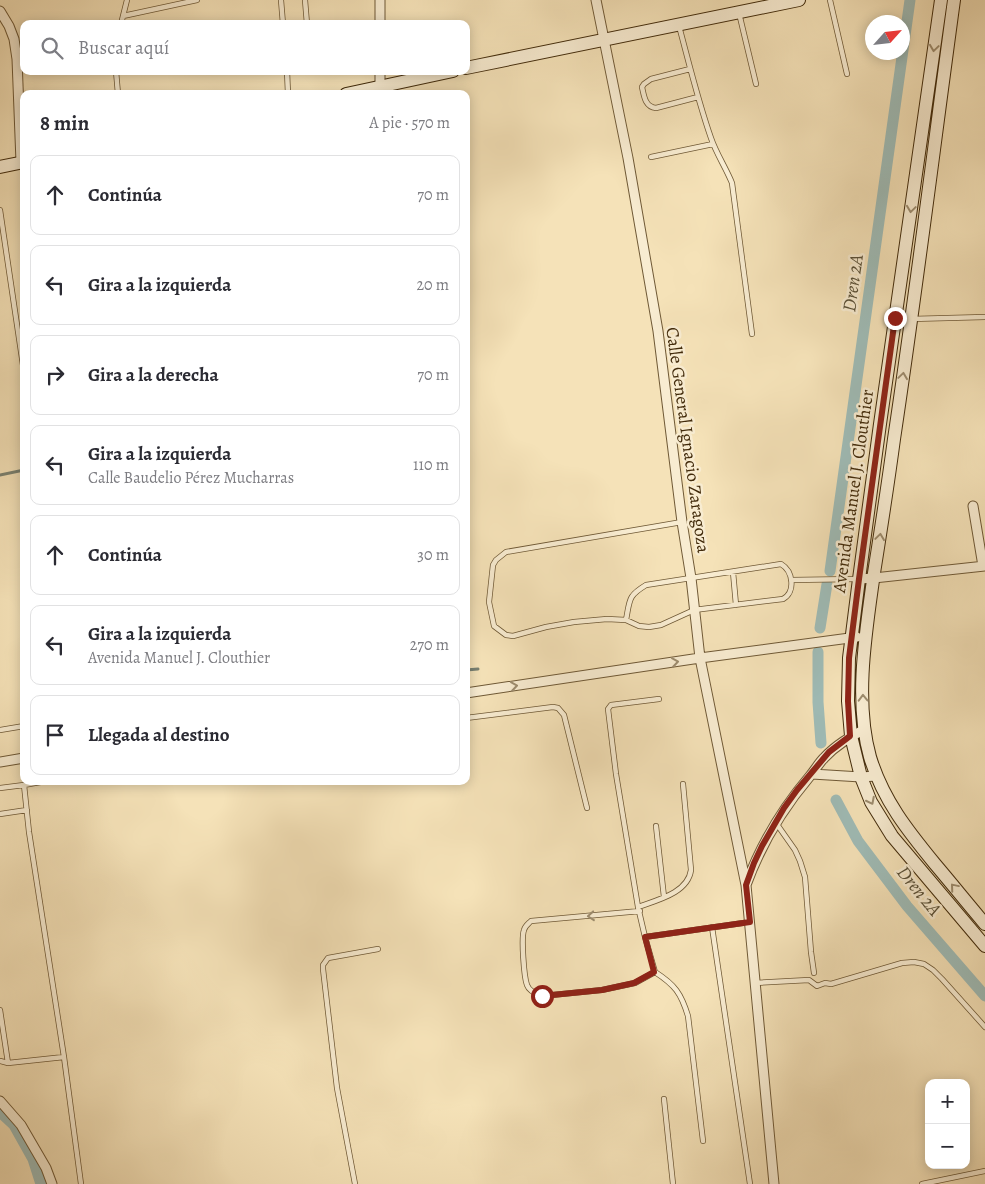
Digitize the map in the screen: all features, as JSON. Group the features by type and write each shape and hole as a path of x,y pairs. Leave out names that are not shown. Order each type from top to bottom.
{"main road":[{"path":"470,67 799,0"},
{"name":"Avenida Manuel J. Clouthier","path":"940,0 859,579 849,658 848,701 850,736 861,777 871,802 892,836 985,946"},
{"name":"Avenida Manuel J. Clouthier","path":"954,0 866,636 863,700 869,754 876,776 887,798 907,830 985,924"},
{"path":"365,90 434,75"},
{"path":"0,167 20,162"}],"street":[{"path":"380,0 380,20"},
{"name":"Calle General Ignacio Zaragoza","path":"596,0 628,158 652,294 691,578 700,658 746,885 774,1184"},
{"path":"0,12 9,26 14,39 17,59 20,121"},
{"path":"380,75 380,87"},
{"path":"859,579 984,566 973,506"},
{"path":"470,692 700,658 866,636"},
{"path":"746,885 762,846 797,790 829,752 850,736 865,729"},
{"path":"0,762 20,759"},
{"path":"812,774 876,776"},
{"path":"0,1101 21,1125 46,1168 52,1184"}],"lane":[{"path":"122,20 127,0"},
{"path":"123,16 197,0"},
{"path":"281,0 283,20"},
{"path":"305,0 307,20"},
{"path":"830,0 847,74"},
{"path":"739,12 756,84"},
{"path":"679,24 690,69 713,144 732,184 752,334"},
{"path":"690,69 647,81 642,87 645,100 652,108 656,108 698,97"},
{"path":"116,75 118,90"},
{"path":"287,75 288,90"},
{"path":"651,157 713,144"},
{"path":"0,210 20,345"},
{"path":"895,318 985,318"},
{"path":"626,620 630,598 635,592 646,585 781,564 788,570 791,580 790,593 783,599 694,610 661,625 639,626 626,620 607,619 546,627 513,636 494,626 489,602 493,565 506,552 682,522"},
{"path":"732,572 736,606"},
{"path":"791,580 859,579"},
{"path":"659,699 611,705 608,709 616,774 645,937 654,972 680,993 688,1016 703,1141"},
{"path":"470,717 553,707 558,708 564,715 587,808"},
{"path":"0,730 20,727"},
{"path":"654,972 634,983 602,990 542,996 535,994 527,986 523,957 523,932 531,921 639,909 681,888 690,876 691,870 683,784"},
{"path":"0,788 24,785 29,832 64,1057 81,1184"},
{"path":"0,814 27,810"},
{"path":"776,823 795,850 805,877 814,973"},
{"path":"656,826 664,897"},
{"path":"645,937 750,922"},
{"path":"712,927 750,1184"},
{"path":"355,1184 337,1088 322,969 328,958 378,949"},
{"path":"755,982 809,980 817,986 825,983 831,984 902,963 914,962 924,964 942,978 985,1028"},
{"path":"0,1010 8,1063"},
{"path":"0,1061 8,1063 64,1057"},
{"path":"664,1099 673,1184"},
{"path":"922,1184 985,1170"}],"waterway":[{"name":"Dren 2A","path":"830,571 910,0"},
{"path":"0,475 20,471"},
{"name":"Dren 2A","path":"820,628 827,584"},
{"name":"Dren 2A","path":"818,652 818,702 821,743"},
{"path":"470,670 478,669"},
{"name":"Dren 2A","path":"836,800 858,841 907,906 985,996"},
{"path":"0,1112 14,1125 33,1159 41,1184"}],"route":[{"path":"542,996 602,990 634,983 654,972 645,937 750,922 746,885 762,846 797,790 829,752 850,736 848,701 849,658 895,318"}]}
